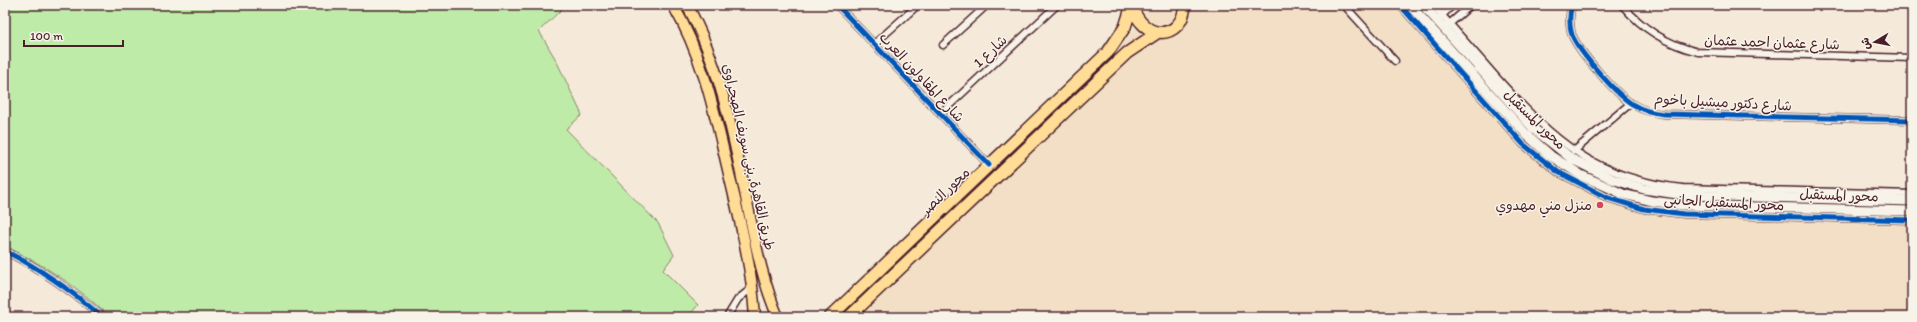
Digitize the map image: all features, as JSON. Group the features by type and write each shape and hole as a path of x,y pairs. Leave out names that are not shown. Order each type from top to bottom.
{"highway":[{"path":"1132,5 1140,23 1149,30 1157,33"},
{"name":"محور النصر","path":"830,317 1113,46 1125,27 1132,5"},
{"name":"محور النصر","path":"849,317 1127,53 1157,33 1168,30 1176,24 1182,16 1184,5"}],"main road":[{"name":"طريق القاهرة, بنى سويف الصحراوى","path":"673,5 692,41 708,86 747,251 755,317"},
{"name":"طريق القاهرة, بنى سويف الصحراوى","path":"687,5 706,44 719,80 757,228 763,276 778,317"}],"street":[{"path":"874,44 918,5"},
{"path":"943,45 987,5"},
{"name":"شارع 1","path":"940,114 1057,5"},
{"path":"1344,5 1395,61"},
{"name":"محور المستقبل الجانبى","path":"1400,5 1442,35 1551,134 1574,151 1615,172 1648,182 1671,186 1912,194"},
{"name":"محور المستقبل","path":"1410,5 1436,21"},
{"name":"محور المستقبل","path":"1423,5 1436,21 1442,35 1538,146 1577,173 1623,194 1652,201 1683,205 1912,211"},
{"name":"محور المستقبل الجانبى","path":"1433,5 1436,21 1442,35 1523,144 1558,172 1608,198 1644,209 1684,214 1912,220"},
{"path":"1436,21 1454,5"},
{"path":"1442,35 1471,5"},
{"name":"شارع دكتور ميشيل باخوم","path":"1572,5 1570,26 1575,40 1615,90 1631,103 1644,110 1664,114 1912,120"},
{"name":"شارع عثمان احمد عثمان","path":"1622,5 1636,21 1655,35 1676,45 1698,52 1912,58"},
{"name":"شارع المقاولون العرب","path":"840,6 989,165"},
{"name":"محور المستقبل","path":"1442,35 1543,137 1572,159 1612,179 1644,189 1684,195 1912,201"},
{"path":"1574,151 1631,103"},
{"path":"5,251 43,271 62,284 102,317"},
{"path":"727,317 738,299 752,288"}],"shaded area":[{"path":"1149,5 1415,5 1514,116 1542,143 1587,174 1629,192 1679,200 1912,207 1912,317 840,317 1102,69 1138,25"}],"green space":[{"path":"5,5 557,5 562,9 539,31 556,60 582,115 566,129 658,223 674,255 663,270 698,305 688,317 109,317 86,296 60,277 33,260 5,246"}],"cycle path":[{"path":"837,5 989,165"},
{"path":"1400,5 1523,144 1558,172 1608,198 1644,209 1684,214 1912,220"},
{"path":"1572,5 1570,16 1571,31 1582,52 1625,99 1644,110 1664,114 1912,120"},
{"path":"5,251 56,281 102,317"}],"place":[{"name":"منزل مني مهدوي","path":"1600,205"}]}
